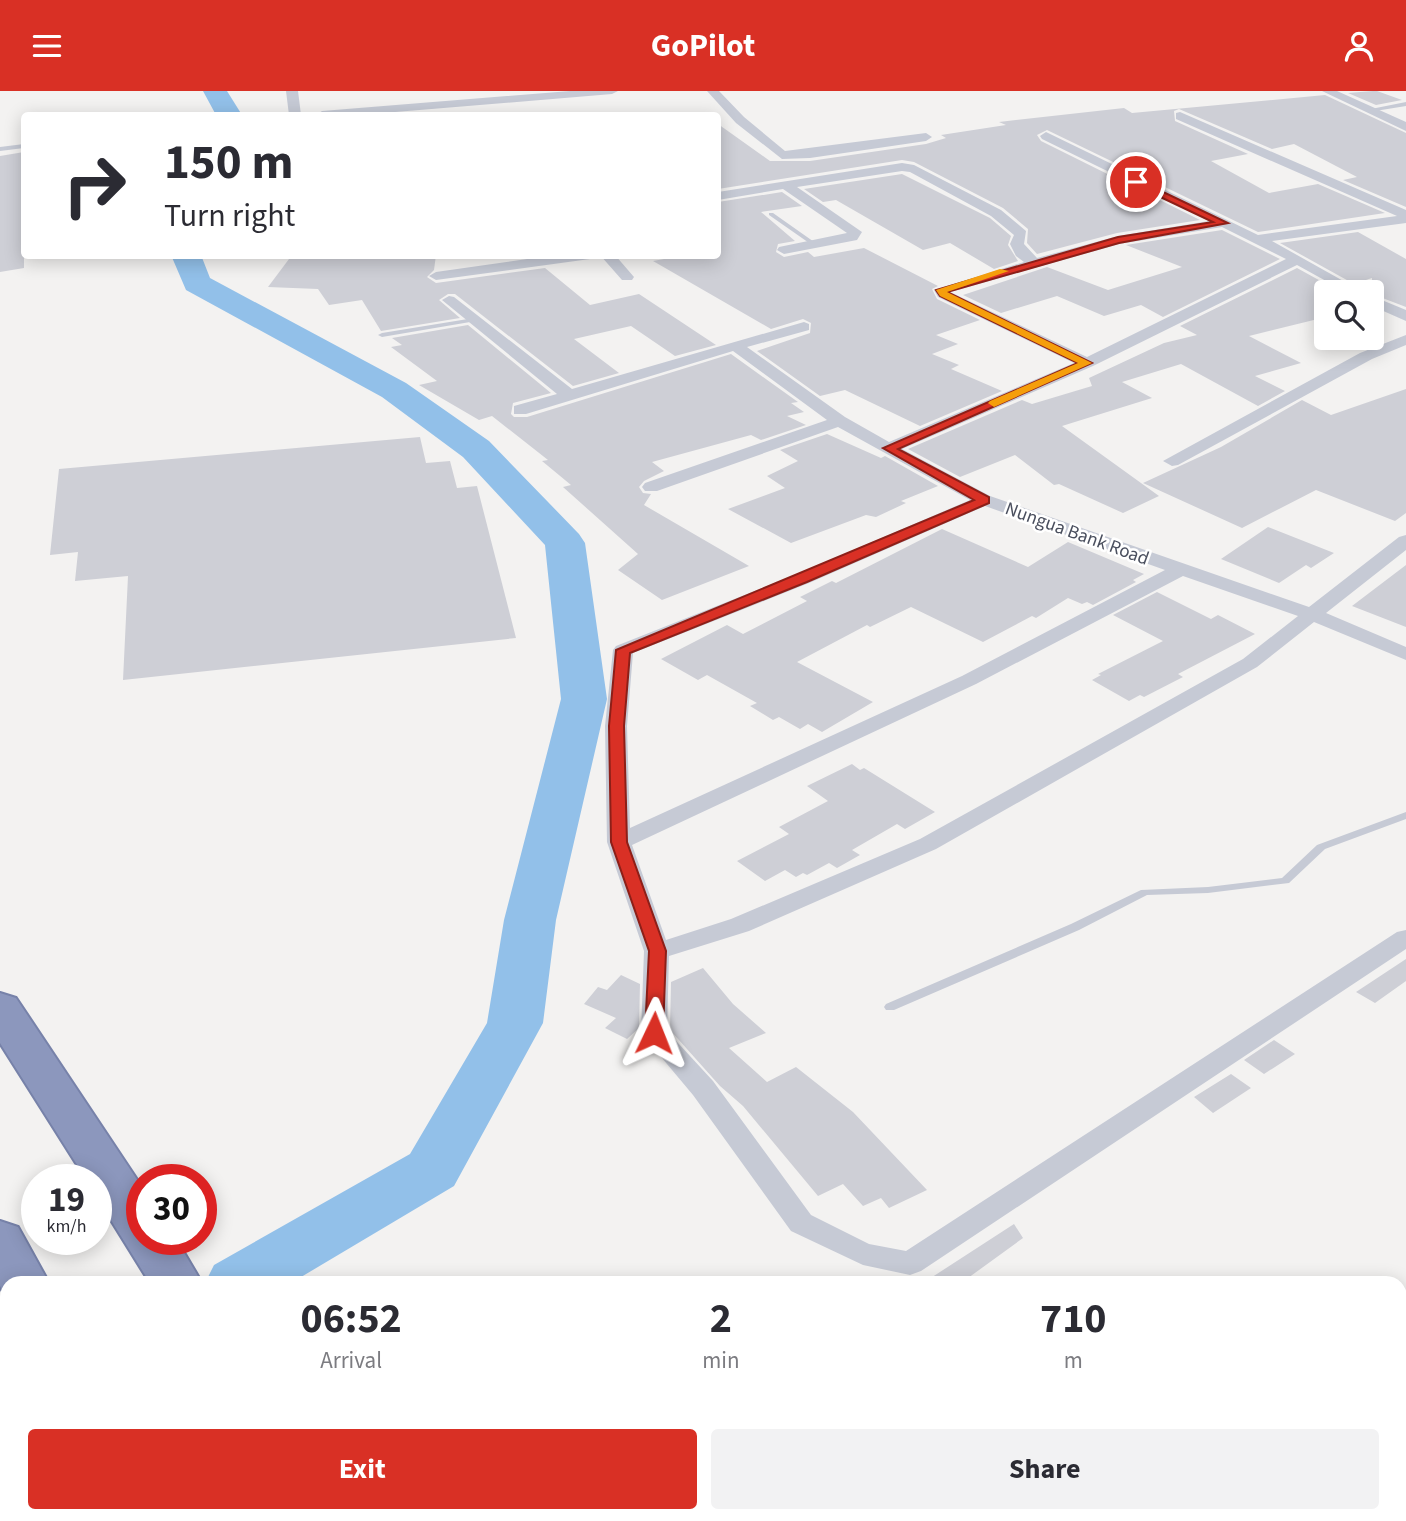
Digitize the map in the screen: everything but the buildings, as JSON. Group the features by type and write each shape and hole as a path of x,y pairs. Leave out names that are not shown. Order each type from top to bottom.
{"highway":[{"path":"0,1008 126,1202"},
{"path":"0,1240 20,1276"}],"street":[{"path":"292,91 295,112"},
{"path":"448,91 455,105"},
{"path":"365,112 611,91"},
{"path":"713,91 740,120 778,152 789,156 926,137"},
{"path":"1328,91 1406,127"},
{"path":"481,103 489,112"},
{"path":"1180,116 1406,217"},
{"path":"721,123 740,120"},
{"path":"1046,136 1258,239 1335,280"},
{"path":"721,196 902,167 914,169 996,213 1021,234 1017,244 1021,253 1034,263"},
{"path":"784,250 852,237 855,232 786,185"},
{"path":"1258,239 1406,217"},
{"path":"1087,363 943,294 941,290 1118,240 1223,223"},
{"path":"436,276 561,259"},
{"path":"611,259 627,277"},
{"path":"889,448 1087,363 1297,259"},
{"path":"449,300 569,395"},
{"path":"1384,306 1406,316"},
{"path":"520,410 804,327"},
{"path":"1172,461 1366,356 1406,340"},
{"name":"Nungua Bank Road","path":"736,346 839,421 984,500 1311,614 1406,653"},
{"path":"651,487 839,421"},
{"path":"984,500 802,579 623,650 616,726 619,842 657,951 654,1033 703,1087 801,1223 863,1254 910,1263 1406,938"},
{"path":"657,951 740,925 928,844 1250,663 1406,541"},
{"path":"619,842 969,680 1179,570"}],"lane":[{"path":"1369,110 1406,104"},
{"path":"0,149 21,146"},
{"path":"771,214 814,244"},
{"path":"382,335 474,320"},
{"path":"891,1007 1075,927 1145,892 1208,890 1285,881 1321,846 1406,815"}],"waterway":[{"path":"215,91 227,112"},
{"path":"188,259 197,283 394,390 476,449 565,543 584,699 530,920 515,1023 432,1170 249,1276"}],"slow traffic":[{"path":"994,403 1087,363 943,294 941,290 1004,271"}],"route":[{"path":"654,1033 657,951 619,842 616,726 623,650 802,579 984,500 889,448 1087,363 943,294 941,290 947,286 1118,240 1223,223 1136,182"}]}
